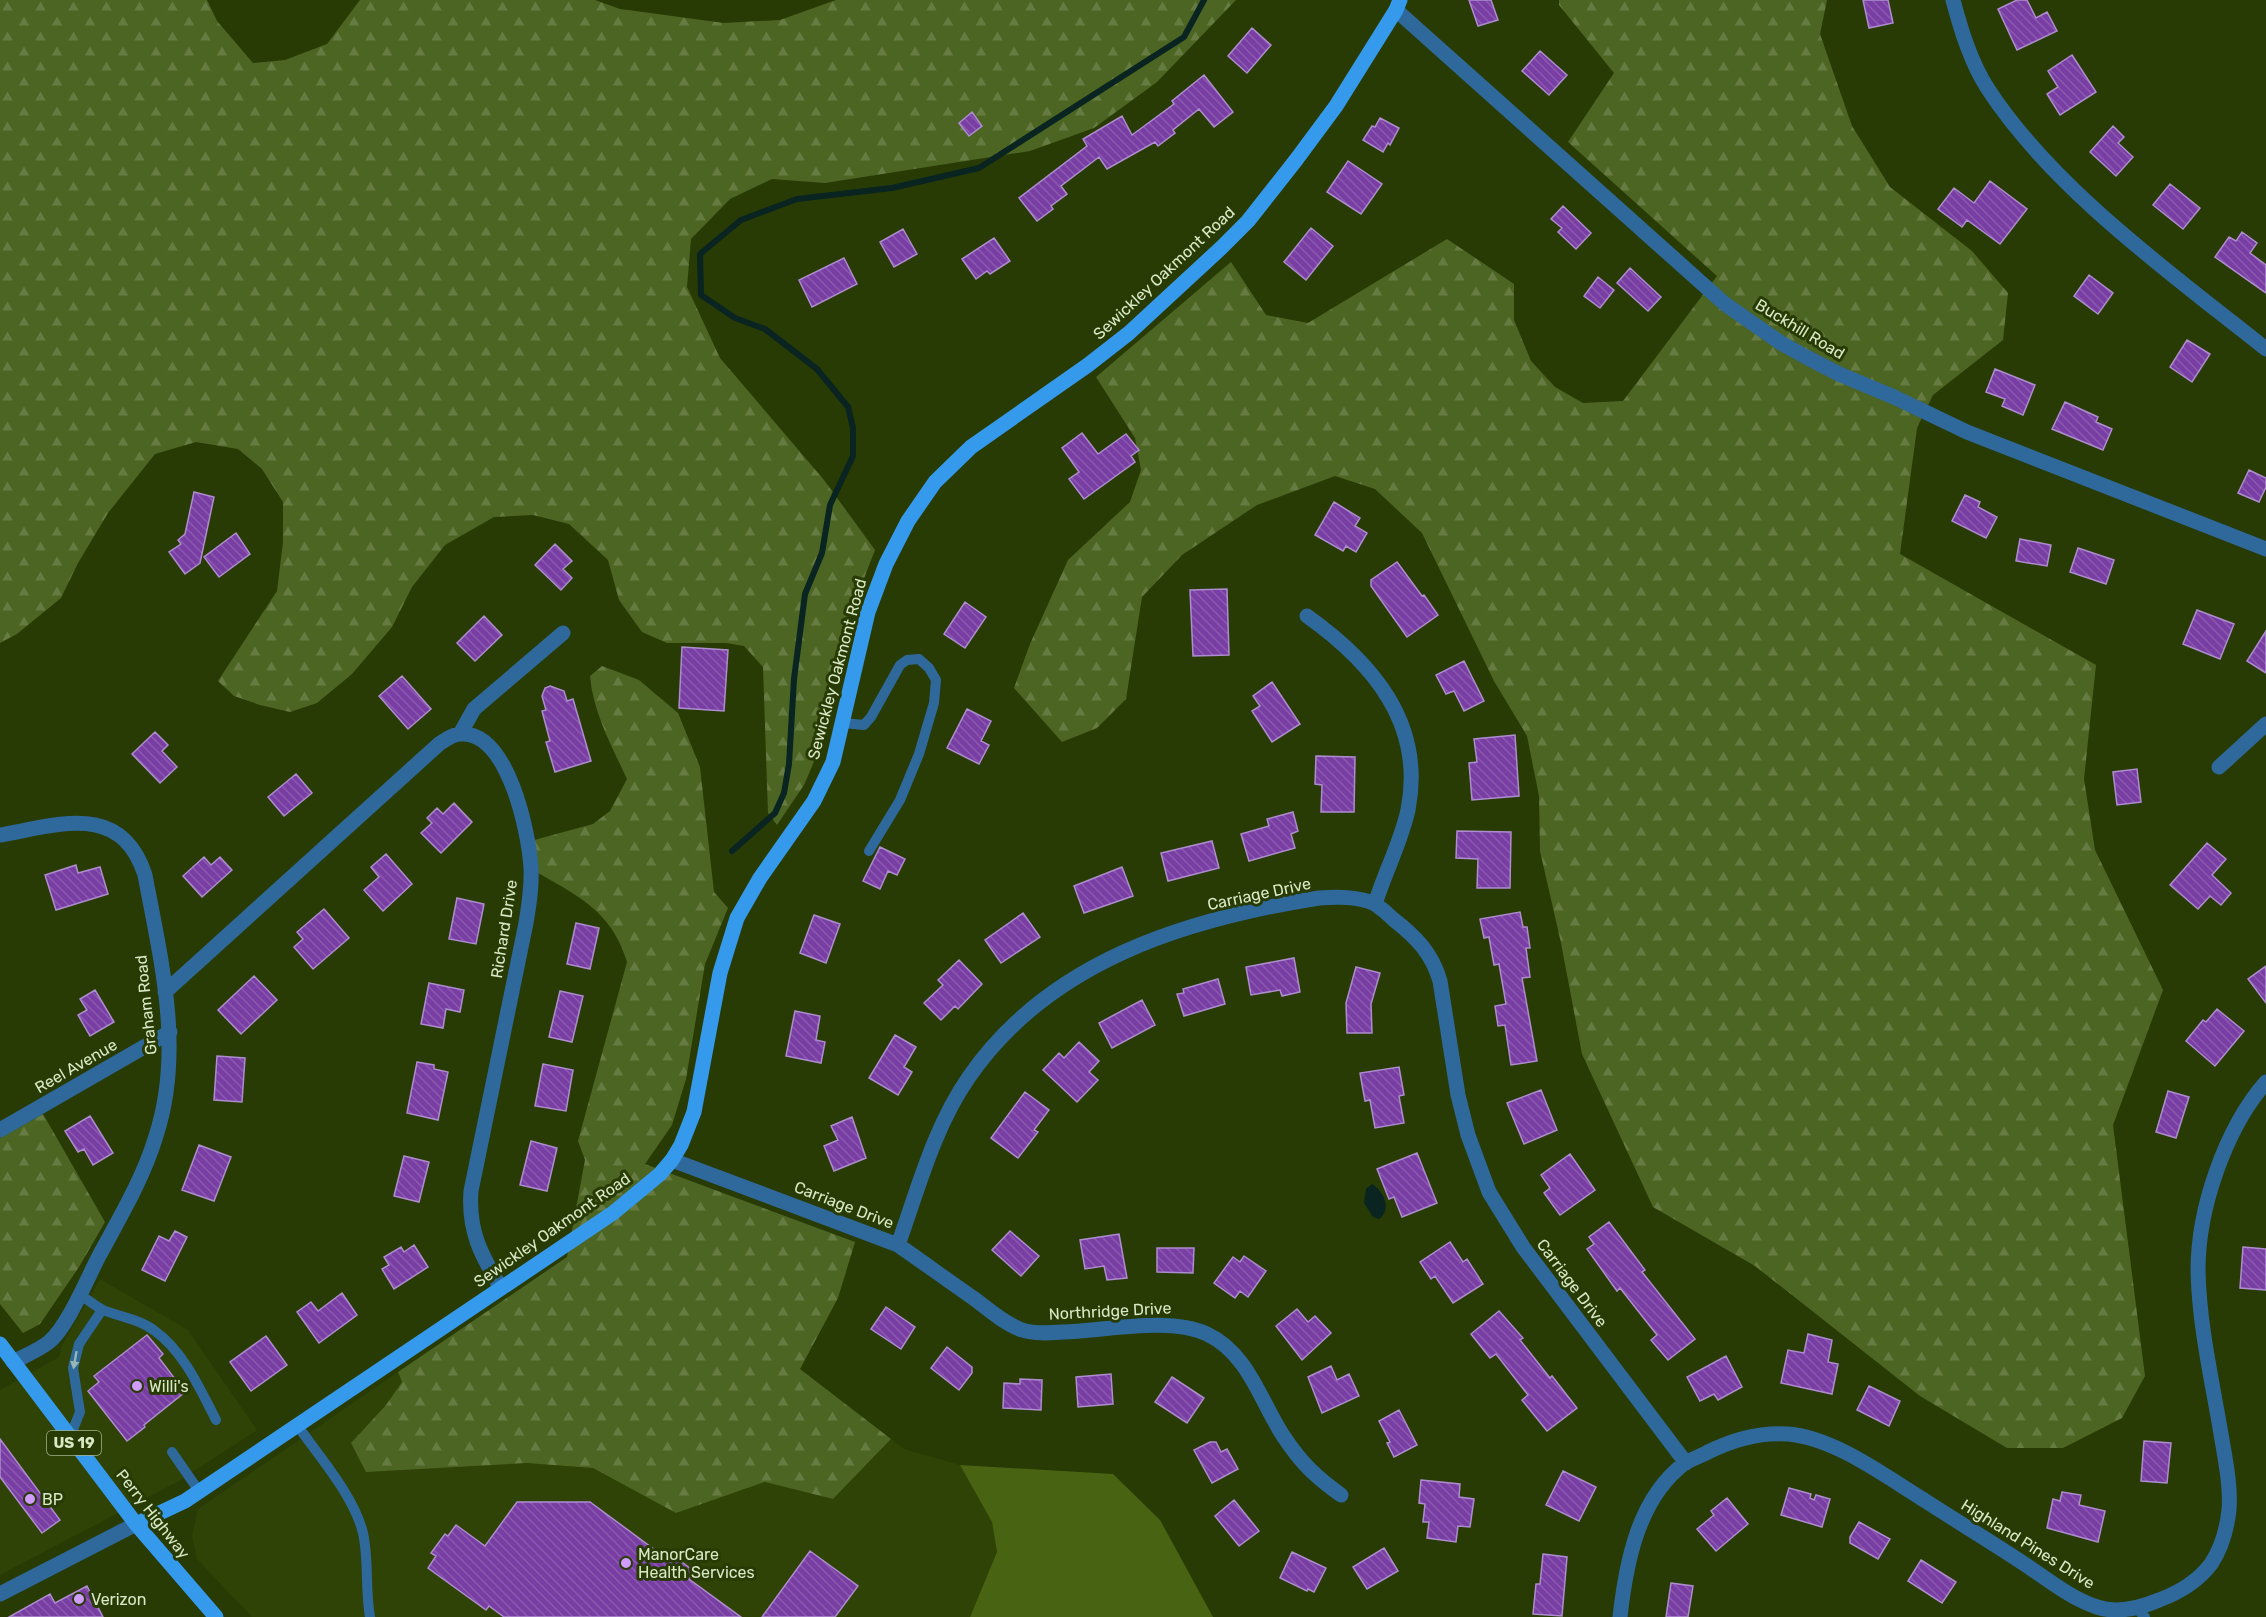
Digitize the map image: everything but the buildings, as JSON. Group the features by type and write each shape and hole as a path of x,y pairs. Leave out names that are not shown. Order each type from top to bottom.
{"main road":[{"name":"Sewickley Oakmont Road","path":"136,1524 175,1506 199,1491 501,1288 632,1199 672,1160 681,1145 694,1112 720,973 737,918 760,878 814,801 832,762 862,636 877,587 895,543 935,482 971,447 1088,365 1129,333 1221,248 1255,212 1336,106 1398,5"},
{"name":"Perry Highway","path":"0,1344 6,1365 70,1437 136,1524 216,1617"}],"street":[{"path":"1953,0 1969,50 1987,87 2032,146 2070,185 2120,230 2266,349"},
{"name":"Buckhill Road","path":"1398,5 1725,304 1781,342 1839,374 1967,432 2266,549"},
{"path":"1307,616 1346,646 1365,666 1382,687 1405,730 1411,761 1412,784 1408,811 1375,904"},
{"path":"165,992 439,744 460,734 474,709 563,633"},
{"path":"2219,767 2266,724"},
{"name":"Richard Drive","path":"460,734 473,737 491,748 507,771 530,854 531,883 526,923 471,1200 471,1225 476,1241 501,1288"},
{"name":"Graham Road","path":"0,835 76,822 101,825 121,836 136,854 145,875 170,1032 166,1094 156,1136 139,1182 54,1337 44,1346 6,1365"},
{"name":"Carriage Drive","path":"672,1160 898,1245 936,1138 969,1077 1013,1026 1067,982 1115,954 1217,920 1319,898 1336,897 1375,904 1416,937 1426,948 1435,965 1440,981 1458,1095 1468,1135 1490,1192 1523,1247 1686,1463"},
{"name":"Reel Avenue","path":"0,1130 170,1032"},
{"name":"Highland Pines Drive","path":"1620,1617 1623,1587 1638,1530 1650,1504 1664,1484 1686,1463 1715,1449 1765,1434 1790,1434 1818,1441 1864,1463 2098,1608 2140,1613 2178,1593 2195,1580 2210,1564 2220,1545 2229,1507 2224,1459 2199,1299 2199,1244 2212,1187 2228,1139 2265,1086"},
{"name":"Northridge Drive","path":"898,1245 997,1316 1021,1330 1044,1333 1076,1332 1161,1325 1185,1327 1206,1334 1225,1346 1241,1361 1284,1437 1313,1475 1341,1495"},
{"path":"0,1594 136,1524"}],"lane":[{"path":"843,723 864,724 871,717 900,665 907,660 919,659 929,668 936,680 934,703 919,754 900,800 868,851"},
{"path":"79,1294 102,1310 127,1317 154,1330 171,1345 197,1383 216,1420"},
{"path":"70,1437 80,1412 73,1368 79,1344 102,1310"},
{"path":"297,1425 352,1505 363,1531 370,1617"},
{"path":"172,1452 199,1491"}],"shaded area":[{"path":"100,1279 188,1330 257,1430 179,1481 0,1575 0,1390 59,1357 62,1345"},
{"path":"398,1372 402,1382 386,1405 351,1443 526,1463 593,1468 676,1513 765,1482 833,1499 891,1439 904,1449 960,1465 992,1522 997,1552 970,1617 252,1617 197,1559 192,1536 198,1509"},
{"path":"960,1465 1113,1474 1160,1520 1213,1617 970,1617 997,1552 992,1522"}],"green space":[{"path":"0,0 207,0 217,21 253,63 285,60 327,44 360,0 595,0 620,9 724,23 780,20 836,0 1236,0 1157,82 1094,128 1030,151 825,183 772,179 730,199 691,239 687,287 720,358 824,480 875,550 842,635 819,750 804,785 777,825 768,813 763,667 744,646 726,643 667,643 642,632 619,600 608,560 569,524 533,515 494,517 445,545 412,587 392,627 352,674 317,703 290,712 234,696 218,681 277,591 283,542 283,502 262,469 238,449 196,442 155,454 108,513 78,563 61,598 17,634 0,643"},
{"path":"1559,0 1827,0 1820,34 1852,126 1890,187 1972,251 2008,293 2003,340 1933,395 1917,428 1900,554 2096,665 2084,779 2095,850 2163,990 2113,1125 2145,1376 2122,1418 2063,1448 2007,1448 1920,1396 1755,1266 1653,1207 1582,1054 1561,943 1540,851 1539,796 1527,736 1494,681 1422,533 1375,489 1335,476 1257,505 1182,555 1142,597 1126,699 1097,728 1062,742 1014,688 1030,644 1068,560 1130,502 1141,470 1135,438 1096,377 1231,262 1266,315 1308,323 1447,239 1514,284 1514,320 1531,361 1555,387 1583,403 1623,401 1717,276 1568,142 1614,73 1559,5"},
{"path":"602,666 639,680 678,713 700,767 714,892 728,908 705,964 686,1079 672,1125 645,1164 855,1242 838,1298 800,1369 891,1439 833,1499 765,1482 676,1513 593,1468 526,1463 366,1472 351,1443 386,1405 402,1382 398,1372 567,1257 585,1160 578,1141 627,962 612,929 590,905 531,869 527,842 593,824 610,811 627,779 595,703 590,676"},
{"path":"43,1114 105,1222 79,1267 40,1324 23,1333 0,1304 0,1138"}],"water":[{"path":"1372,1184 1380,1191 1386,1206 1379,1219 1373,1217 1364,1203 1366,1189"}],"waterway":[{"path":"732,851 775,813 784,793 789,764 794,679 805,594 822,553 830,505 853,456 853,428 848,407 817,369 765,329 735,318 701,295 700,254 741,220 797,199 892,188 979,168 1184,37 1204,0"}],"place":[{"name":"Willi's","path":"137,1386"},
{"name":"BP","path":"30,1499"},
{"name":"ManorCare Health Services","path":"626,1563"},
{"name":"Verizon","path":"79,1599"}]}
